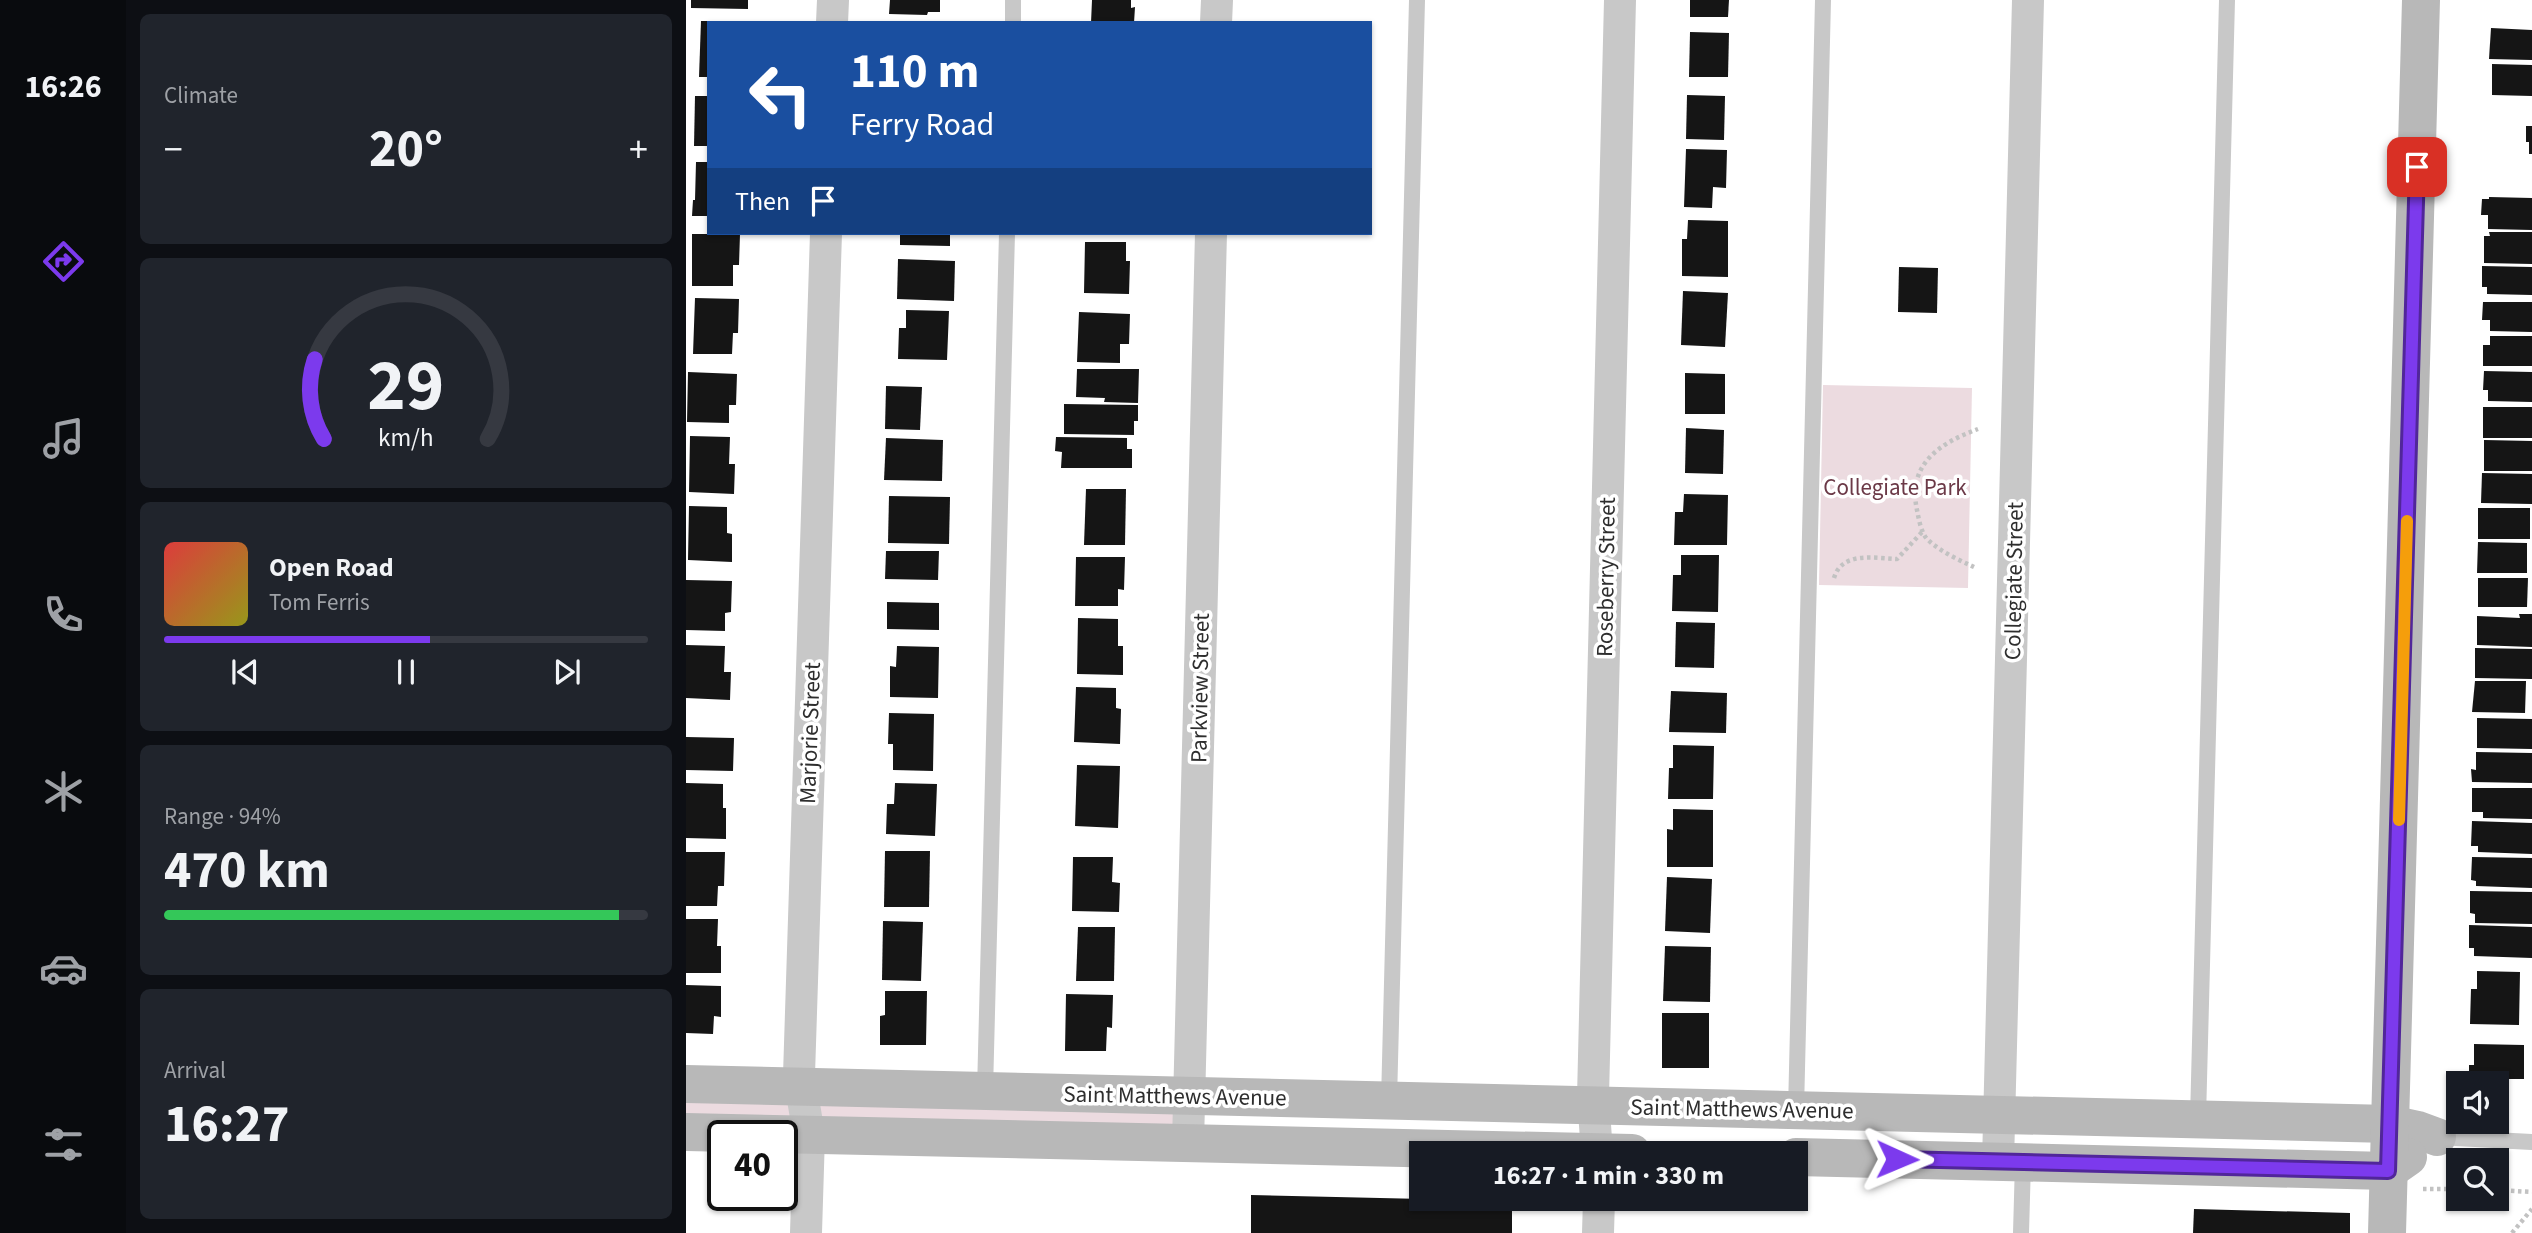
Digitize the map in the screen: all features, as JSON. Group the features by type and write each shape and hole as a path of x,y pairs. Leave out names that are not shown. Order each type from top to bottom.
{"street":[{"path":"832,21 833,0"},
{"path":"1216,21 1217,0"},
{"name":"Roseberry Street","path":"1596,1141 1593,1105 1620,0"},
{"name":"Collegiate Street","path":"2011,1162 2000,1115 2028,0"},
{"path":"2387,1233 2421,0"},
{"name":"Marjorie Street","path":"806,1233 809,1135 801,1086 826,235"},
{"name":"Parkview Street","path":"1188,1143 1211,235"},
{"name":"Saint Matthews Avenue","path":"686,1084 2390,1124 2437,1137"},
{"name":"Saint Matthews Avenue","path":"686,1132 1409,1148"},
{"path":"2388,1171 2437,1137"},
{"name":"Saint Matthews Avenue","path":"1808,1157 2388,1171"},
{"path":"1598,1233 1599,1211"}],"lane":[{"path":"1013,0 1013,21"},
{"path":"1390,1101 1417,0"},
{"path":"1796,1110 1823,0"},
{"path":"2198,1119 2227,0"},
{"path":"985,1091 1007,235"},
{"path":"2437,1137 2532,1142"},
{"path":"2011,1162 2021,1233"}],"path":[{"path":"1975,568 1947,554 1926,538 1916,505 1915,490 1922,468 1937,448 1978,429"},
{"path":"1809,590 1833,579 1836,569 1853,558 1897,559 1923,531"},
{"path":"2509,1191 2532,1192"},
{"path":"2512,1233 2532,1209"}],"green space":[{"name":"Collegiate Park","path":"1823,385 1972,388 1968,588 1819,585"},
{"path":"686,1084 1190,1096 1188,1143 798,1134 798,1120 707,1120 707,1132 686,1132"}],"building":[{"path":"691,0 748,0 748,9 691,8"},
{"path":"890,0 940,0 940,12 928,12 927,15 889,14"},
{"path":"1092,0 1131,0 1131,8 1135,7 1134,21 1091,21"},
{"path":"1690,0 1729,0 1728,17 1690,17"},
{"path":"701,21 707,21 707,77 699,77"},
{"path":"2491,28 2532,30 2532,60 2489,59"},
{"path":"1690,32 1729,33 1728,77 1689,77"},
{"path":"2492,64 2532,65 2532,96 2492,95"},
{"path":"1687,95 1725,96 1724,140 1686,139"},
{"path":"695,96 707,96 707,146 694,146"},
{"path":"2526,126 2532,126 2532,154 2529,154 2529,142 2526,142"},
{"path":"1686,149 1727,150 1726,188 1713,187 1712,208 1684,207"},
{"path":"696,162 707,162 707,216 692,216"},
{"path":"2532,198 2532,230 2488,229 2488,215 2481,215 2482,199"},
{"path":"1688,220 1728,221 1728,277 1682,276 1682,239 1687,239"},
{"path":"2489,232 2532,232 2532,264 2484,263 2484,236 2490,236"},
{"path":"692,234 740,235 739,265 733,265 733,286 692,286"},
{"path":"900,235 950,235 950,246 900,245"},
{"path":"1085,242 1126,242 1126,261 1130,261 1129,294 1084,293"},
{"path":"898,259 955,261 954,301 897,299"},
{"path":"2482,266 2532,267 2532,295 2487,294 2487,287 2482,287"},
{"path":"1899,267 1938,268 1937,313 1898,312"},
{"path":"1683,291 1728,293 1725,347 1681,345"},
{"path":"695,298 739,299 738,333 733,333 732,354 693,354"},
{"path":"2483,302 2532,302 2532,332 2490,331 2490,320 2482,320"},
{"path":"906,310 949,311 947,360 898,359 899,328 906,328"},
{"path":"1079,312 1130,314 1129,344 1120,344 1120,363 1077,362"},
{"path":"2490,336 2532,336 2532,366 2483,366 2483,345 2490,345"},
{"path":"1077,369 1139,369 1138,403 1104,402 1105,398 1076,397"},
{"path":"2484,371 2532,372 2532,402 2488,401 2488,390 2483,390"},
{"path":"688,372 737,374 736,405 729,405 729,423 687,422"},
{"path":"1685,373 1725,374 1725,414 1685,414"},
{"path":"886,386 922,387 920,430 885,429"},
{"path":"1064,404 1138,405 1138,421 1134,421 1134,435 1064,434"},
{"path":"2483,407 2532,407 2532,438 2483,438"},
{"path":"1686,428 1724,430 1723,474 1685,473"},
{"path":"690,436 730,437 729,464 735,464 734,494 689,492"},
{"path":"1056,437 1127,438 1127,449 1132,449 1132,468 1061,468 1062,452 1055,451"},
{"path":"886,438 943,440 942,481 884,480"},
{"path":"2484,440 2532,441 2532,471 2484,471"},
{"path":"2482,473 2532,474 2532,504 2481,503"},
{"path":"1086,489 1126,489 1125,545 1084,545"},
{"path":"1684,494 1728,495 1727,545 1674,545 1675,512 1683,512"},
{"path":"889,496 950,497 949,544 888,543"},
{"path":"689,506 727,507 727,533 732,534 732,562 688,560"},
{"path":"2478,508 2530,508 2530,539 2478,539"},
{"path":"2478,542 2527,543 2527,573 2477,573"},
{"path":"886,551 939,551 938,580 885,579"},
{"path":"1681,555 1719,555 1718,612 1672,611 1673,575 1681,575"},
{"path":"1076,557 1125,557 1124,590 1118,589 1118,606 1075,606"},
{"path":"2478,578 2528,578 2527,607 2478,607"},
{"path":"686,580 732,581 731,612 725,613 725,631 686,630"},
{"path":"887,602 939,603 939,630 887,629"},
{"path":"2519,614 2532,614 2532,647 2477,645 2477,616 2520,618"},
{"path":"1078,618 1118,619 1118,646 1123,646 1123,675 1077,674"},
{"path":"1676,622 1715,623 1714,668 1675,667"},
{"path":"686,645 725,646 724,672 731,672 730,700 686,698"},
{"path":"897,646 939,647 938,698 890,697 890,666 896,667"},
{"path":"2475,648 2532,649 2532,679 2475,678"},
{"path":"2475,681 2526,681 2525,713 2472,712"},
{"path":"1076,687 1116,688 1116,708 1121,709 1120,744 1074,742"},
{"path":"1671,691 1727,693 1726,733 1669,732"},
{"path":"889,713 934,714 933,771 893,770 893,744 888,744"},
{"path":"2477,718 2532,719 2532,749 2477,748"},
{"path":"686,737 734,738 733,771 686,770"},
{"path":"1673,745 1714,746 1713,799 1668,799 1669,768 1673,768"},
{"path":"2476,752 2532,753 2532,783 2472,782 2471,769 2476,770"},
{"path":"1077,765 1120,766 1118,828 1075,826"},
{"path":"686,783 723,784 726,839 686,838"},
{"path":"895,783 937,784 935,836 886,834 887,804 894,804"},
{"path":"2472,788 2532,788 2532,819 2483,818 2483,812 2472,812"},
{"path":"1673,809 1713,810 1713,867 1667,867 1667,829 1673,830"},
{"path":"2472,821 2532,823 2532,854 2478,852 2478,846 2471,846"},
{"path":"885,851 930,851 929,907 884,907"},
{"path":"686,852 725,852 724,886 718,886 717,906 686,906"},
{"path":"1073,857 1113,857 1112,882 1120,883 1119,912 1072,911"},
{"path":"2472,857 2532,858 2532,888 2476,886 2476,881 2471,880"},
{"path":"1667,877 1712,879 1710,933 1665,931"},
{"path":"2470,891 2532,892 2532,924 2475,923 2475,914 2470,913"},
{"path":"686,919 718,919 717,946 721,946 721,973 686,973"},
{"path":"883,921 923,922 921,981 882,980"},
{"path":"2469,925 2532,927 2532,958 2474,956 2474,948 2469,948"},
{"path":"1078,927 1115,927 1114,981 1076,981"},
{"path":"1665,946 1711,947 1710,1002 1663,1001"},
{"path":"2477,971 2520,972 2519,1025 2470,1024 2471,989 2477,989"},
{"path":"686,985 721,986 721,1017 714,1016 713,1034 686,1033"},
{"path":"885,991 927,991 926,1045 880,1045 880,1016 885,1015"},
{"path":"1066,994 1113,995 1112,1028 1107,1027 1106,1051 1065,1051"},
{"path":"1662,1013 1709,1013 1709,1068 1662,1068"},
{"path":"2474,1044 2524,1045 2524,1079 2509,1079 2509,1071 2469,1071 2469,1065 2474,1065"},
{"path":"1251,1195 1409,1199 1409,1211 1512,1211 1512,1233 1251,1233"},
{"path":"2194,1209 2350,1213 2350,1233 2193,1233"}],"slow traffic":[{"path":"2399,820 2407,521"}],"route":[{"path":"1897,1159 2388,1171 2417,167"}]}
